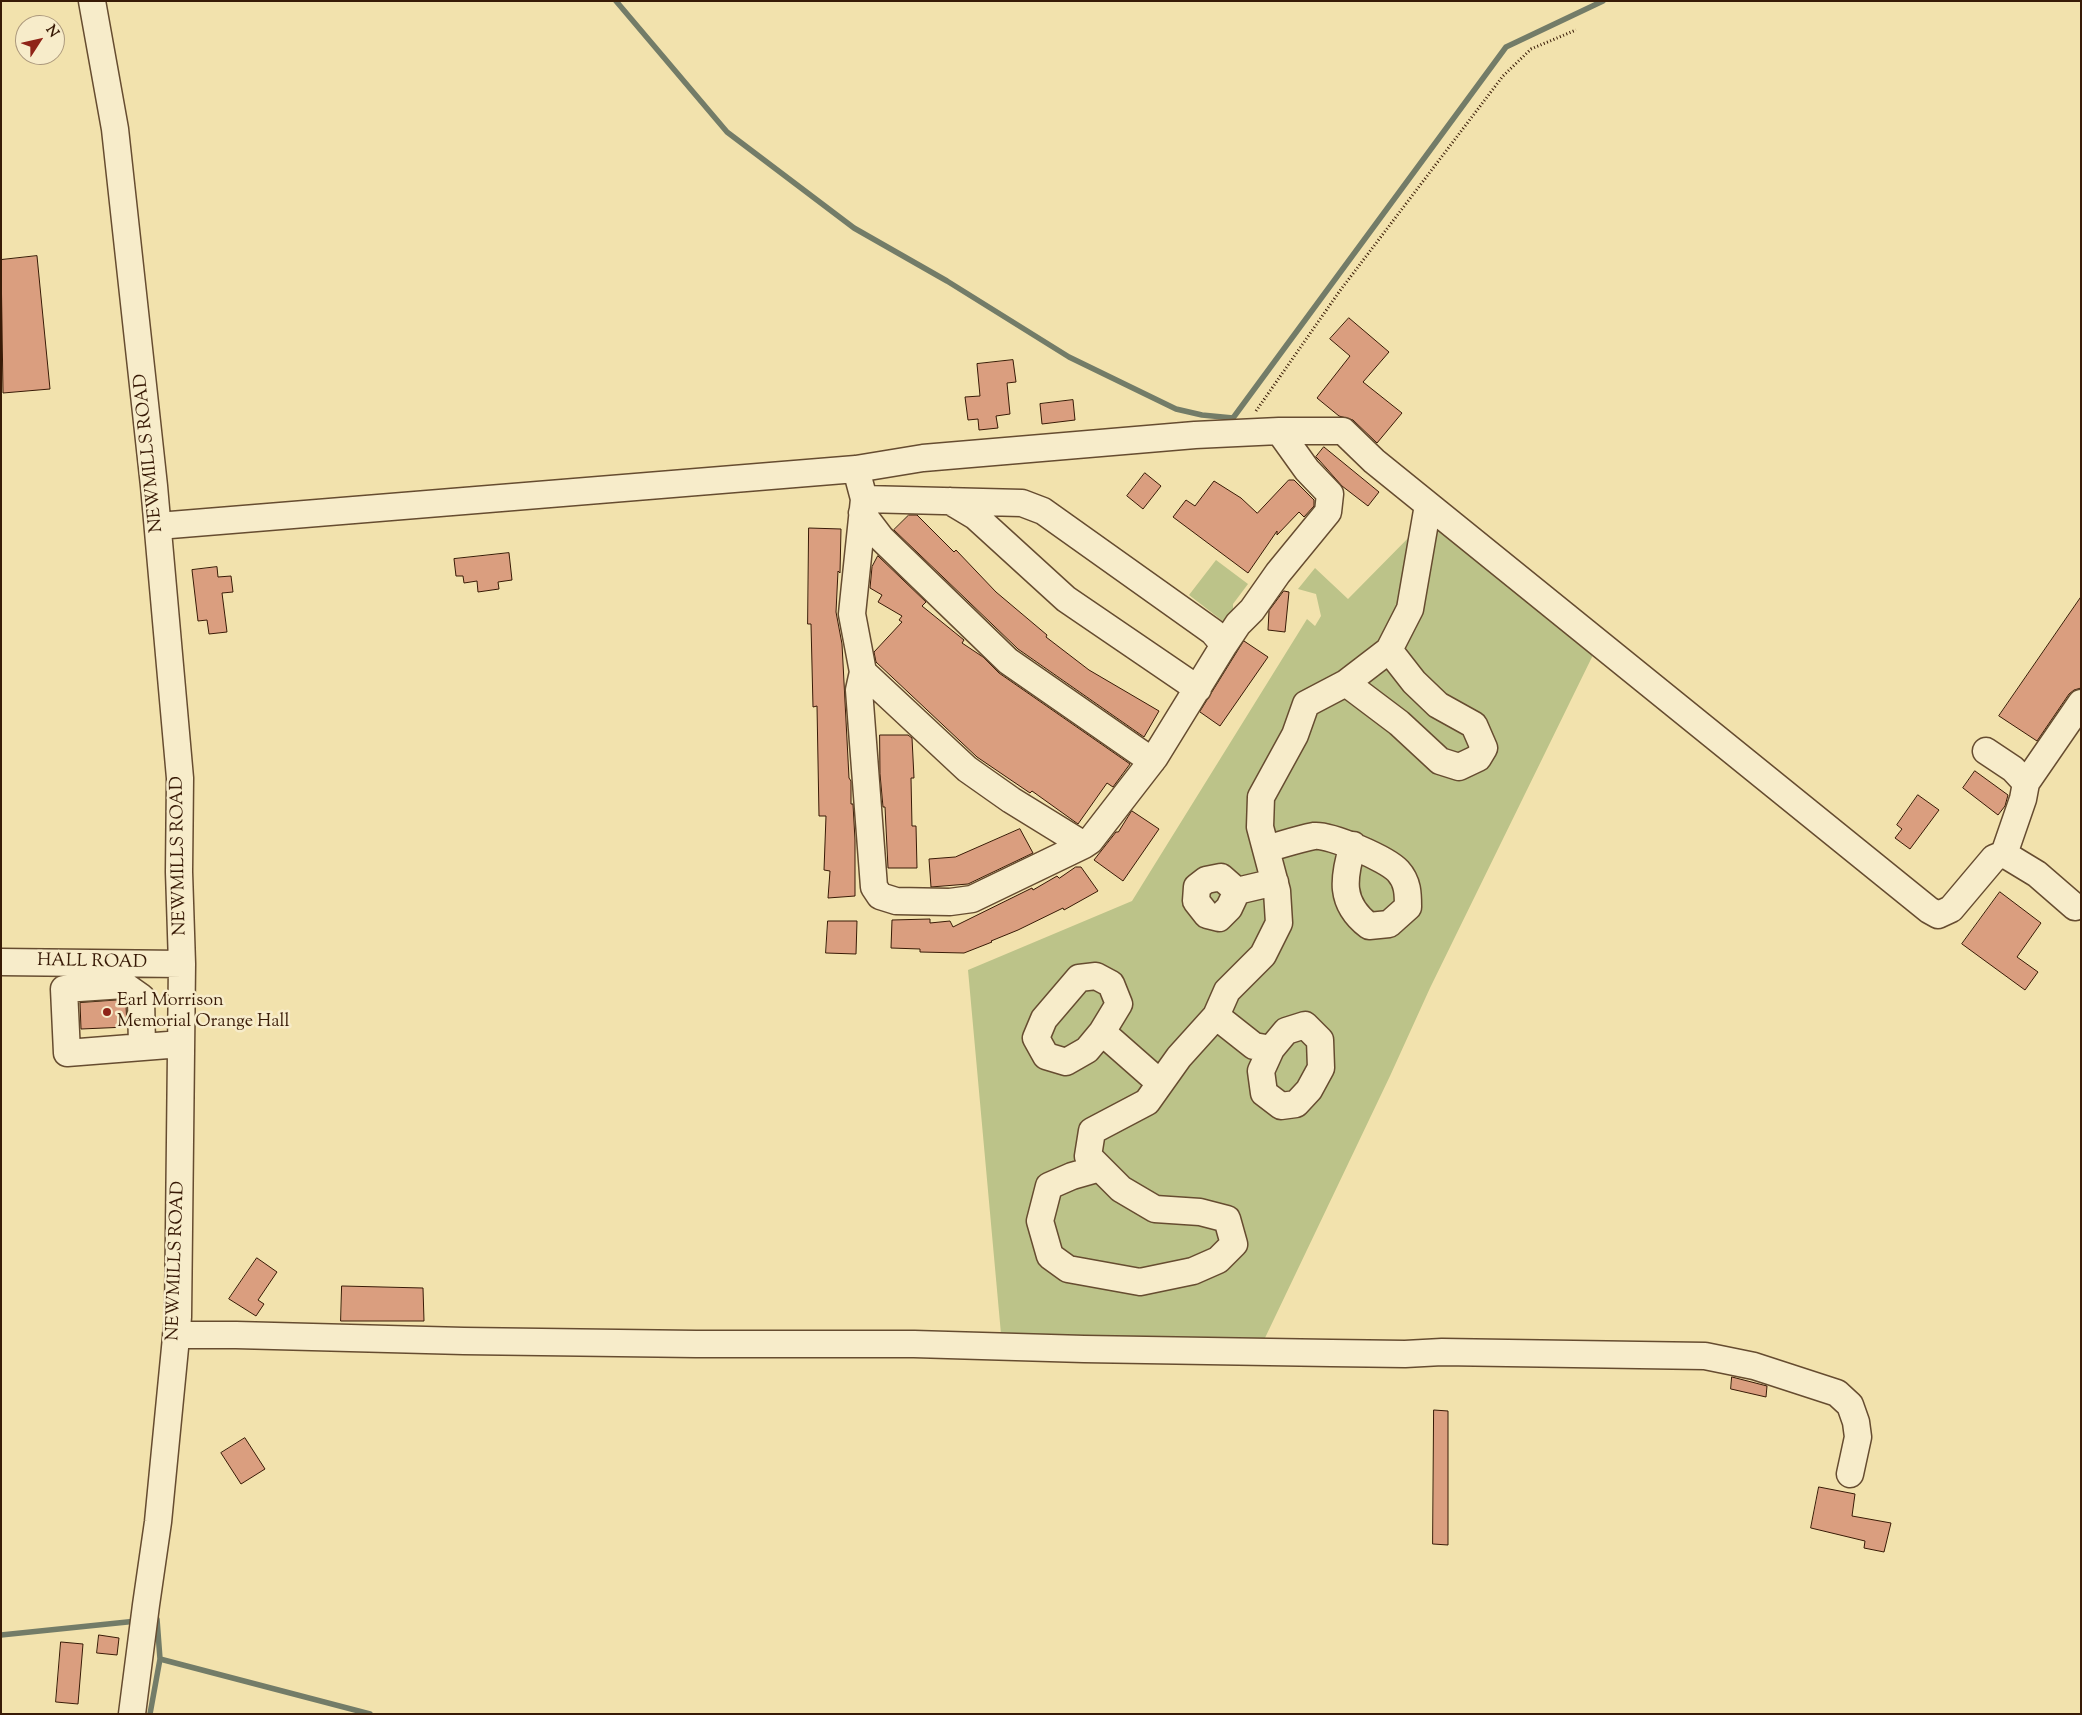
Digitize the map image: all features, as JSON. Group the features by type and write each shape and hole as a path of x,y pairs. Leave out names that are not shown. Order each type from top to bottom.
{"street":[{"name":"NEWMILLS ROAD","path":"92,1 115,129 158,526 180,778 179,872 182,964 178,1317 158,1522 132,1714"},
{"path":"856,469 863,506 852,614 863,672 859,690 874,887 880,896 905,901 950,902 972,899 1084,845 1098,833 1152,761 1238,624 1252,610 1278,573 1328,512 1330,494 1307,470 1279,431"},
{"path":"158,526 856,469 923,458 1243,433 1343,431 1374,461 1428,505 1929,910 1938,915 1952,909 1994,858 2004,854 2023,799 2026,783 2081,703"},
{"path":"863,506 949,501 1022,503 1043,511 1213,632 1224,645"},
{"path":"949,501 975,516 1066,598 1198,689"},
{"path":"1100,1168 1072,1176 1049,1186 1040,1221 1050,1256 1068,1270 1140,1282 1193,1271 1218,1260 1234,1244 1227,1219 1200,1212 1155,1209 1121,1189 1100,1168 1088,1156 1092,1131 1147,1102 1179,1057 1216,1016 1227,991 1263,955 1279,923 1277,891 1260,827 1261,797 1295,735 1306,704 1346,683 1389,650 1410,609 1428,505"},
{"path":"863,506 881,538 1008,661 1152,761"},
{"path":"1346,683 1399,723 1440,761 1459,766 1478,758 1484,748 1474,725 1438,705 1414,682 1389,650"},
{"path":"863,672 967,769 1011,800 1084,845"},
{"path":"1986,751 2013,769 2026,783"},
{"path":"1266,849 1316,836 1353,845"},
{"path":"2004,854 2037,874 2075,907"},
{"path":"1237,891 1275,882"},
{"name":"HALL ROAD","path":"1,962 182,964"},
{"path":"1216,1016 1254,1046 1271,1048"},
{"path":"1102,1032 1160,1083"},
{"path":"142,1047 181,1044"},
{"path":"176,1335 236,1334 464,1341 696,1344 930,1344 1331,1354 1442,1352 1705,1356 1754,1366 1837,1393 1850,1405 1856,1422 1858,1437 1850,1474"}],"path":[{"path":"1243,433 1339,292 1502,76 1531,49 1576,30"}],"green space":[{"path":"1423,523 1437,525 1593,655 1430,988 1264,1340 1128,1340 1001,1334 968,970 1132,901 1307,619 1315,626 1321,616 1316,594 1298,589 1315,568 1348,599"},
{"path":"1216,560 1248,584 1233,604 1233,611 1224,622 1189,595"}],"building":[{"path":"37,256 50,389 3,393 1,260"},
{"path":"1349,318 1389,352 1363,382 1402,413 1377,443 1353,420 1339,416 1317,398 1350,356 1330,339"},
{"path":"1013,360 1016,382 1007,383 1010,414 996,416 998,428 979,430 978,419 968,420 965,397 980,396 977,364"},
{"path":"1073,400 1075,420 1042,424 1040,404"},
{"path":"1324,447 1379,492 1368,506 1342,486 1316,457"},
{"path":"1145,473 1161,486 1143,509 1127,496"},
{"path":"1289,480 1294,480 1314,500 1314,506 1304,517 1299,512 1277,535 1277,531 1248,573 1173,517 1186,500 1195,506 1214,481 1241,498 1257,513"},
{"path":"909,515 917,515 954,552 956,550 996,592 1047,635 1046,637 1089,670 1159,711 1144,737 1018,649 894,530"},
{"path":"809,528 841,529 840,573 838,571 836,612 842,644 849,778 851,781 851,804 853,804 855,896 828,898 830,871 824,870 826,816 819,816 817,706 813,707 811,624 808,624"},
{"path":"509,553 512,580 498,582 499,589 478,592 477,581 464,583 463,576 456,576 454,559"},
{"path":"878,556 926,602 922,606 964,640 962,643 983,657 999,673 1130,764 1113,787 1107,783 1078,824 1032,791 1030,793 977,757 876,662 874,652 902,622 899,620 902,616 878,602 882,595 870,588 872,567"},
{"path":"217,567 218,577 231,576 233,592 222,593 227,632 209,634 207,620 198,621 192,570"},
{"path":"1284,591 1289,592 1285,632 1268,630 1269,611"},
{"path":"2081,597 2081,688 2069,694 2037,741 1999,716"},
{"path":"1244,641 1268,657 1220,726 1200,712"},
{"path":"880,735 908,735 912,738 914,778 911,778 912,826 916,826 917,868 888,868 885,807 883,807 880,774"},
{"path":"1975,771 2008,795 2005,806 1998,815 1963,788"},
{"path":"1918,795 1939,810 1910,849 1895,838 1902,829 1897,825"},
{"path":"1132,811 1159,829 1123,881 1094,860 1116,832 1118,832"},
{"path":"1020,829 1033,853 968,884 931,887 929,859 955,857"},
{"path":"1076,867 1081,867 1098,891 1064,910 1063,908 992,942 964,953 920,952 920,949 891,948 892,920 930,919 930,923 950,921 953,927 1032,888 1033,890 1057,876 1059,878"},
{"path":"2000,892 2041,923 2017,957 2038,972 2025,990 1962,944"},
{"path":"828,921 857,921 856,954 826,953"},
{"name":"Earl Morrison Memorial Orange Hall","path":"120,1000 126,1005 127,1027 81,1029 80,1003"},
{"path":"257,1258 277,1272 258,1300 264,1304 256,1316 229,1299"},
{"path":"342,1286 423,1288 424,1321 341,1321"},
{"path":"1732,1377 1767,1386 1766,1397 1731,1389"},
{"path":"1434,1410 1448,1411 1448,1545 1433,1544"},
{"path":"245,1438 265,1469 241,1484 221,1453"},
{"path":"1819,1487 1855,1494 1852,1516 1891,1523 1884,1552 1864,1548 1865,1541 1811,1528"},
{"path":"99,1635 119,1638 117,1655 97,1653"},
{"path":"61,1642 83,1644 78,1704 56,1702"}],"waterway":[{"path":"616,1 727,132 854,228 947,281 1069,357 1176,409 1202,415 1233,418 1506,47 1603,1"},
{"path":"154,1619 157,1619 160,1659 370,1714"},
{"path":"1,1635 137,1621"},
{"path":"150,1714 160,1659"}],"place":[{"name":"Earl Morrison Memorial Orange Hall","path":"107,1012"}]}
